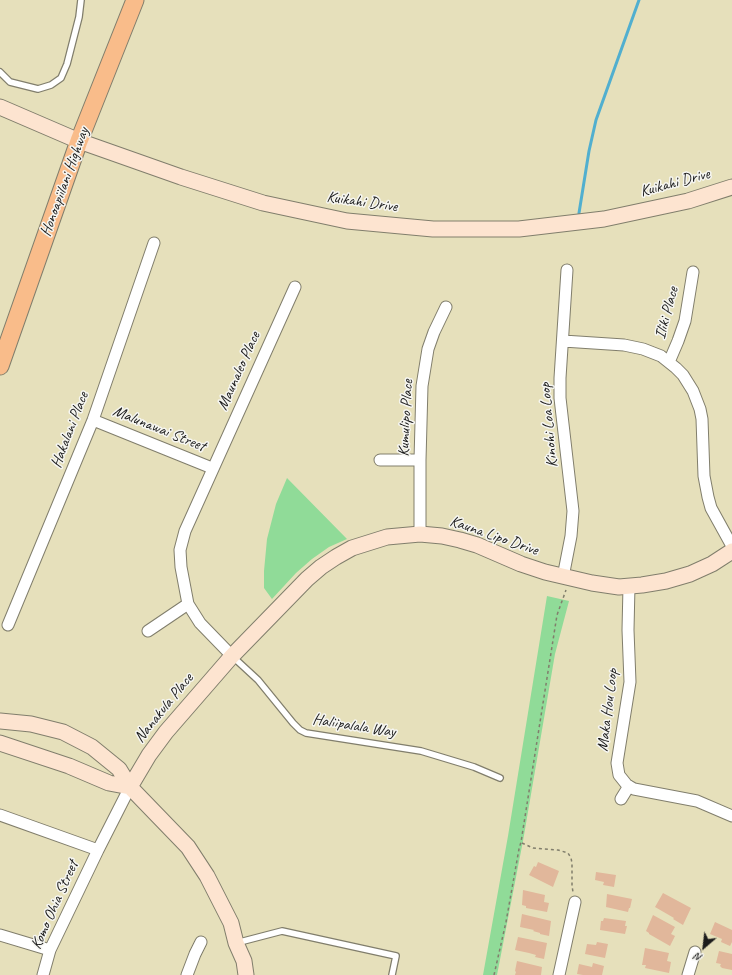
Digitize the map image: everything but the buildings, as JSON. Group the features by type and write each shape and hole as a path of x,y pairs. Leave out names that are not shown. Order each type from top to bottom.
{"main road":[{"name":"Honoapiilani Highway","path":"0,366 79,141 134,0"}],"street":[{"name":"Kuikahi Drive","path":"0,107 79,141 181,177 263,203 347,220 433,229 519,229 604,219 688,201 732,187"},
{"name":"Hakalani Place","path":"8,625 93,420 154,243"},
{"name":"Kinohi Loa Loop","path":"566,578 573,511 560,398 567,270"},
{"name":"Iliki Place","path":"669,362 685,321 693,272"},
{"name":"Maunaleo Place","path":"188,604 181,567 180,550 184,532 295,286"},
{"name":"Kumulipo Place","path":"420,534 421,398 426,360 434,332 446,307"},
{"path":"563,341 634,346 652,352 669,362 683,375 697,400 702,419 704,476 711,508 732,546"},
{"name":"Malunawai Street","path":"93,420 212,468"},
{"path":"380,460 420,460"},
{"name":"Kauna Lipo Drive","path":"232,656 307,579 321,567 352,548 381,539 405,534 442,536 460,540 495,552 521,564 566,578 619,586 642,585 666,581 690,574 712,564 732,551"},
{"name":"Maka Hou Loop","path":"629,586 628,630 630,682 617,766 621,778 629,786"},
{"path":"148,631 188,604 200,623 232,656"},
{"name":"Nanakula Place","path":"130,787 149,755 166,732 232,656"},
{"path":"0,721 48,727 78,739 92,747 119,769 130,787 188,847 207,876 231,923 236,943 244,961 246,975"},
{"path":"0,743 69,766 109,783 130,787"},
{"path":"621,799 629,786 637,790 696,801 732,816"},
{"name":"Komo Ohia Street","path":"43,975 50,950 130,787"},
{"name":"Komo Ohia Street","path":"0,815 98,850"},
{"path":"559,975 575,902"},
{"path":"0,935 50,950"},
{"path":"187,975 201,942"},
{"path":"236,943 236,975"},
{"path":"688,975 695,952"}],"lane":[{"path":"0,72 10,82 38,89 51,85 61,78 67,64 79,17 81,0"},
{"name":"Haliipalala Way","path":"232,656 258,680 293,723 306,733 421,751 474,767 500,778"},
{"path":"236,943 282,932 396,956 392,975"}],"path":[{"path":"494,975 506,922 518,849 521,842 557,615 566,578"},
{"path":"521,842 533,848 558,850 568,853 572,864 572,886 575,902"}],"green space":[{"path":"287,478 347,539 329,547 312,559 296,573 272,599 264,588 267,539 276,504"},
{"path":"547,596 569,601 555,654 523,841 497,975 483,975 508,836"}],"waterway":[{"path":"579,213 589,151 596,120 639,0"}]}
